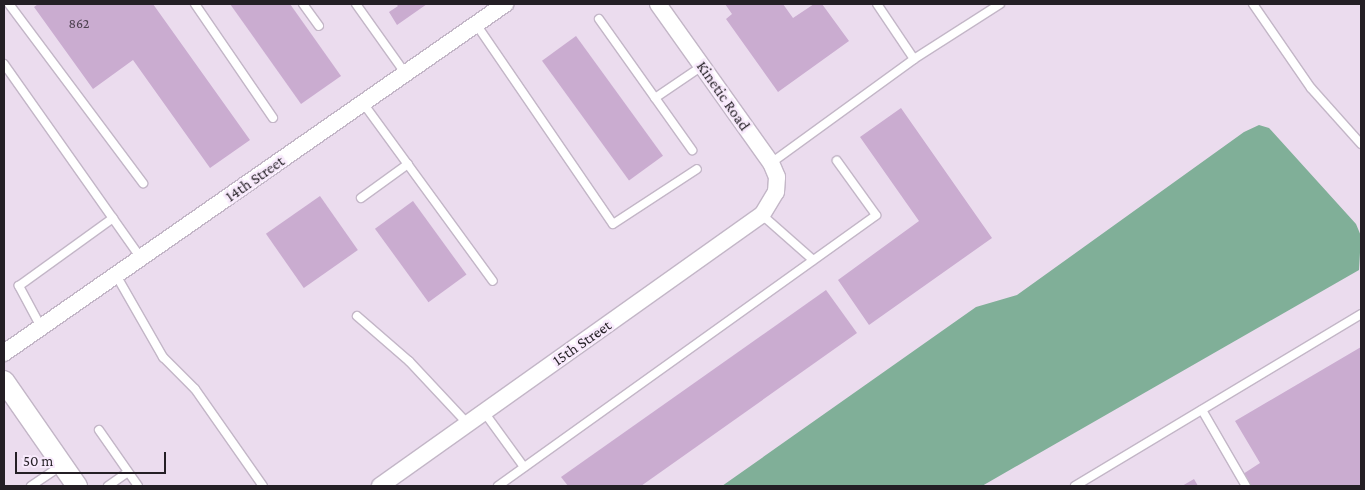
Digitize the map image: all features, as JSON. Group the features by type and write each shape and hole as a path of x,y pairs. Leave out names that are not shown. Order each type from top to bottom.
{"street":[{"name":"14th Street","path":"4,353 505,4"},
{"name":"Kinetic Road","path":"658,4 770,163 776,177 776,192"},
{"name":"15th Street","path":"380,486 762,214 776,192"},
{"path":"4,381 77,486"}],"lane":[{"path":"10,4 143,183"},
{"path":"195,4 273,118"},
{"path":"303,4 319,26"},
{"path":"356,4 405,73"},
{"path":"877,4 914,59"},
{"path":"770,163 914,59 1000,4"},
{"path":"1252,4 1311,88 1361,144"},
{"path":"599,19 692,150"},
{"path":"476,24 613,224 697,169"},
{"path":"4,64 141,258"},
{"path":"655,98 702,66"},
{"path":"363,103 493,281"},
{"path":"498,486 876,215 837,161"},
{"path":"361,198 408,164"},
{"path":"762,214 813,260"},
{"path":"41,327 20,286 113,218"},
{"path":"116,275 163,357 195,389 263,486"},
{"path":"1075,486 1361,314"},
{"path":"357,316 409,360 468,424"},
{"path":"1202,410 1246,486"},
{"path":"484,412 524,467"},
{"path":"99,430 138,486"},
{"path":"31,486 62,465"},
{"path":"108,486 128,472"}],"shaded area":[{"path":"1259,125 1269,128 1356,224 1361,236 1359,270 982,486 722,486 976,307 1017,295 1244,132"}],"building":[{"path":"38,4 153,4 250,140 210,168 133,60 93,89 34,7"},
{"path":"230,4 290,4 341,76 301,104"},
{"path":"396,4 427,4 397,25 389,12 398,6"},
{"path":"725,4 783,4 793,18 814,4 822,4 849,41 778,92 726,19 732,14"},
{"path":"576,36 663,156 629,180 542,61"},
{"path":"901,108 992,238 869,325 838,280 919,221 860,137"},
{"path":"320,196 358,250 304,288 266,234"},
{"path":"413,201 466,275 428,302 375,229"},
{"path":"826,290 857,333 641,486 568,486 561,477"},
{"path":"1361,347 1361,486 1250,486 1243,474 1260,463 1235,421"},
{"path":"1194,479 1198,486 1182,486"}]}
